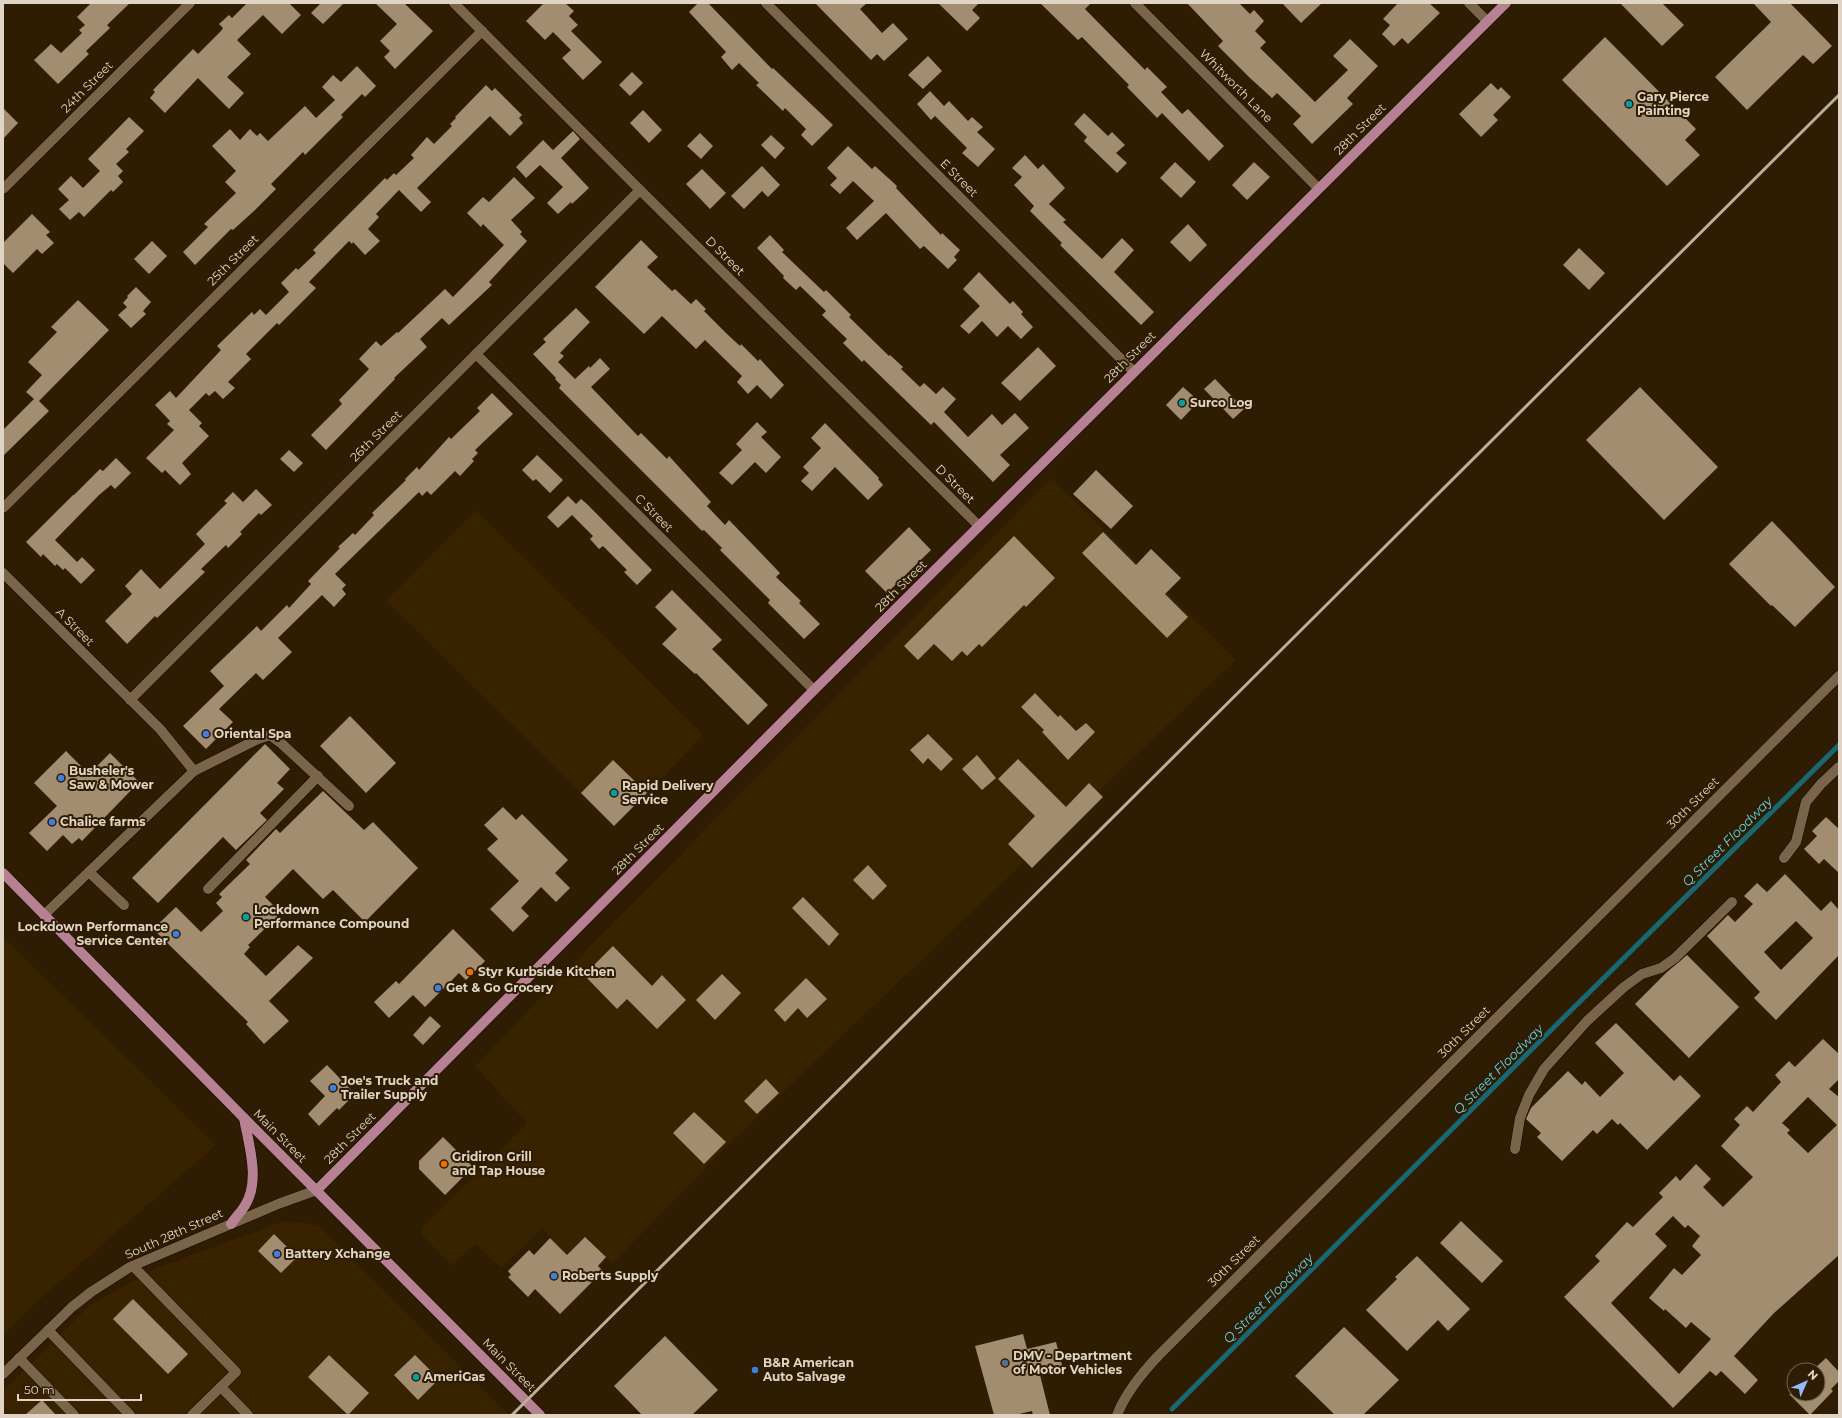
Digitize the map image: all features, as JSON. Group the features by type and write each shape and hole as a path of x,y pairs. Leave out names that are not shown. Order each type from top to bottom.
{"main road":[{"name":"28th Street","path":"317,1190 814,690 1506,3"},
{"name":"Main Street","path":"3,873 244,1118 540,1415"},
{"path":"231,1224 245,1206 251,1191 253,1174 244,1118"}],"street":[{"name":"24th Street","path":"3,189 190,3"},
{"name":"D Street","path":"454,3 640,190 979,526"},
{"name":"E Street","path":"766,3 1134,372"},
{"name":"Whitworth Lane","path":"1135,3 1318,188"},
{"path":"1469,3 1487,21"},
{"name":"25th Street","path":"3,508 482,31"},
{"name":"26th Street","path":"130,700 640,190"},
{"name":"C Street","path":"476,354 814,690"},
{"name":"A Street","path":"3,573 160,729 194,771"},
{"name":"30th Street","path":"1117,1415 1122,1403 1142,1373 1158,1356 1839,676"},
{"path":"44,915 194,771 258,739 270,735 318,776 349,806"},
{"path":"1784,858 1796,842 1806,802 1821,784 1839,767"},
{"path":"208,889 318,776"},
{"path":"89,872 124,905"},
{"path":"1515,1149 1520,1118 1529,1095 1544,1069 1587,1021 1624,987 1642,974 1661,968 1675,958 1732,902"},
{"name":"South 28th Street","path":"3,1374 48,1330 91,1292 133,1266 278,1204 317,1190"},
{"path":"133,1266 236,1372 192,1415"},
{"path":"48,1330 130,1415"},
{"path":"19,1358 74,1415"},
{"path":"220,1387 248,1415"}],"shaded area":[{"path":"1051,478 1236,660 732,1141 612,1264 586,1237 567,1255 542,1228 501,1268 475,1244 452,1266 421,1234 423,1226 527,1123 475,1066 563,974"},
{"name":"Rapid Delivery Service","path":"476,510 704,735 647,793 613,760 581,793 386,601"},
{"path":"3,937 216,1145 31,1307 3,1336"},
{"path":"284,1221 318,1225 509,1415 3,1415 3,1391 91,1304 159,1267"}],"building":[{"path":"91,3 130,3 107,25 110,28 86,51 89,54 58,84 34,60 51,44 61,53 82,33 79,30 85,25 77,17"},
{"path":"247,3 289,3 301,15 282,34 263,15 237,40 251,54 227,77 244,93 229,109 198,78 165,113 150,98 155,92 153,90 193,49 198,54 221,31 223,28 219,24 229,15 232,18"},
{"path":"321,3 344,3 323,24 311,13"},
{"path":"375,3 404,3 433,31 395,69 384,57 390,51 380,41 397,24"},
{"path":"544,3 565,3 574,11 569,16 578,25 571,31 602,62 583,80 562,58 571,50 553,32 545,40 526,21"},
{"path":"698,3 708,3 772,69 773,68 833,125 812,146 801,135 806,129 785,108 783,111 756,85 759,83 739,63 732,70 721,57 726,52 689,12"},
{"path":"815,3 867,3 860,9 882,33 893,23 908,39 884,61 877,54 871,60"},
{"path":"938,3 979,3 972,10 980,18 967,31"},
{"path":"1040,3 1091,3 1085,9 1145,70 1147,67 1167,87 1161,92 1182,114 1188,109 1224,146 1209,161 1162,113 1157,118 1127,87 1129,85 1082,37 1078,40"},
{"path":"1187,3 1239,3 1250,14 1254,10 1264,21 1255,31 1266,42 1260,48 1315,102 1348,70 1333,56 1350,39 1378,66 1347,98 1353,104 1312,144 1293,124 1301,116 1277,93 1272,98 1250,78 1218,46 1223,41"},
{"path":"1282,3 1322,3 1301,23"},
{"path":"1398,3 1429,3 1440,13 1408,44 1402,38 1394,46 1382,34 1390,25 1383,19"},
{"path":"1620,3 1662,3 1684,25 1662,46"},
{"path":"1753,3 1790,3 1832,46 1813,64 1803,55 1747,110 1715,77 1771,22"},
{"name":"Gary Pierce Painting","path":"1605,37 1696,129 1685,140 1700,155 1667,186 1562,80"},
{"path":"928,56 942,71 923,89 908,75"},
{"path":"357,66 376,86 365,97 362,94 341,115 343,117 305,155 303,152 271,184 276,189 233,230 231,229 195,265 183,252 208,227 204,224 236,193 225,182 236,171 212,146 230,129 240,140 250,129 257,136 260,133 268,141 305,106 316,118 335,100 322,87 333,75 341,82"},
{"path":"632,72 643,83 630,96 619,85"},
{"path":"1491,83 1498,90 1501,87 1511,97 1493,115 1498,120 1481,137 1459,114"},
{"path":"486,85 492,91 495,88 522,115 519,118 523,123 510,136 490,116 417,188 431,202 421,212 399,190 376,214 379,217 368,229 380,241 365,255 353,242 352,244 349,241 309,282 316,288 279,325 277,323 246,354 251,359 228,382 235,388 223,399 215,391 209,396 206,393 189,410 202,423 199,426 209,436 182,463 191,474 180,485 165,470 162,473 146,458 174,430 167,424 170,421 155,405 170,391 176,398 221,350 217,346 252,312 254,315 260,309 266,315 289,292 281,283 296,268 298,270 316,253 313,250 385,178 387,180 394,173 396,175 414,158 411,155 427,137 434,144 452,126 450,124 456,118 455,117"},
{"path":"930,91 944,106 949,101 968,121 972,117 983,127 977,132 995,149 978,167 962,153 967,148 935,116 931,120 917,104"},
{"path":"3,108 18,123 3,139"},
{"path":"643,110 662,130 649,143 630,123"},
{"path":"1084,113 1108,136 1112,132 1125,145 1116,153 1127,163 1117,173 1084,141 1087,137 1074,124"},
{"path":"129,117 144,131 126,149 129,152 116,164 123,171 118,176 123,182 113,192 111,190 84,217 79,212 70,220 59,209 69,200 58,189 71,176 83,188 100,171 88,159"},
{"path":"573,131 580,139 561,158 589,188 572,204 571,202 558,214 547,203 563,187 540,165 526,178 516,167 543,140 553,150"},
{"path":"700,133 713,146 701,159 687,146"},
{"path":"771,135 785,148 775,159 761,145"},
{"path":"848,146 872,169 875,166 897,186 896,188 941,235 942,233 960,250 954,257 957,260 948,269 924,246 920,249 886,213 857,240 846,228 874,201 853,181 840,194 830,185 837,178 827,168"},
{"path":"1025,155 1038,169 1043,164 1065,188 1049,204 1066,220 1063,222 1102,259 1122,238 1134,250 1114,272 1154,312 1141,325 1060,245 1062,243 1030,211 1034,206 1014,185 1022,177 1012,168"},
{"path":"1175,162 1196,182 1181,198 1160,178"},
{"path":"1254,162 1270,177 1247,200 1232,185"},
{"path":"762,166 780,185 768,197 762,191 744,209 731,196"},
{"path":"702,169 726,193 710,209 686,184"},
{"path":"514,177 535,198 511,220 522,232 520,234 527,241 489,282 492,285 449,325 442,318 420,339 427,347 394,378 395,379 326,450 311,435 342,404 339,400 369,369 359,359 376,341 381,346 397,332 398,333 445,289 453,297 504,245 483,224 481,227 467,213 483,197 489,202"},
{"path":"32,214 50,232 46,235 54,243 42,254 37,249 13,273 3,263 3,243"},
{"path":"1188,224 1207,245 1190,262 1170,242"},
{"path":"770,235 784,250 782,252 824,292 826,290 851,315 849,317 889,356 890,355 903,367 901,369 920,387 924,383 936,394 943,387 956,399 944,412 968,437 992,414 1002,425 1015,413 1029,428 1000,455 1010,465 993,482 934,422 931,425 864,360 862,362 843,343 847,339 822,315 826,311 800,286 796,290 783,278 784,276 757,248"},
{"path":"641,240 658,257 647,267 672,291 675,289 691,304 696,299 706,309 704,311 727,334 740,346 741,344 758,361 760,359 784,385 771,399 757,385 748,394 737,382 742,376 705,340 696,349 662,316 644,334 595,287"},
{"path":"152,241 167,256 149,274 134,259"},
{"path":"1579,248 1605,273 1589,290 1563,265"},
{"path":"979,272 1010,304 1013,301 1023,312 1021,314 1033,327 1021,339 1008,326 997,337 982,321 969,334 960,326 980,306 963,289"},
{"path":"136,287 151,302 143,311 146,314 131,328 118,315 127,307 123,303 128,297 127,296"},
{"path":"78,300 109,330 39,401 49,411 3,456 3,430 34,399 26,392 42,375 28,362 57,332 51,327"},
{"path":"576,308 590,322 560,353 564,356 558,362 575,379 589,366 590,368 600,358 610,369 591,387 638,436 641,433 667,459 669,456 711,502 707,506 725,525 729,520 780,573 776,577 801,601 799,603 820,624 804,639 768,603 770,600 720,550 722,548 704,530 702,531 559,388 561,385 555,379 556,378 533,354 546,342 543,339"},
{"path":"1038,347 1056,366 1020,401 1001,383"},
{"path":"1215,379 1244,409 1233,419 1204,389"},
{"name":"Surco Log","path":"1183,387 1199,401 1181,420 1166,405"},
{"path":"1640,387 1718,467 1664,520 1586,440"},
{"path":"492,393 513,414 475,450 478,453 472,459 474,461 460,476 455,471 431,495 427,491 422,496 419,492 335,574 346,585 342,589 346,594 334,607 322,595 278,638 292,652 263,680 256,673 219,709 233,722 206,749 183,726 224,686 210,671 257,626 261,631 287,605 289,608 311,584 308,581 340,548 338,547 353,533 355,535 374,515 372,513 406,480 405,479 417,467 419,470 449,437 451,439 480,411 477,408"},
{"path":"757,422 767,432 761,437 781,457 766,473 755,462 732,485 719,473 742,450 736,444"},
{"path":"825,423 879,478 878,479 883,485 868,500 835,467 812,491 801,481 809,473 803,467 821,448 811,438"},
{"path":"289,450 303,463 294,472 280,459"},
{"path":"537,455 563,480 550,493 536,479 533,481 522,470"},
{"path":"116,458 131,473 115,489 111,485 99,495 55,540 77,562 82,557 95,570 81,584 65,568 63,570 57,564 55,566 43,554 41,557 26,542 100,469 103,471"},
{"path":"1096,470 1133,506 1111,529 1073,494"},
{"path":"256,489 272,505 261,515 259,513 240,532 242,534 228,548 226,545 201,569 205,572 157,618 155,616 127,644 105,621 132,594 125,586 141,569 160,589 205,544 196,534 227,503 224,501 233,492 243,502"},
{"path":"568,496 576,504 581,499 587,504 652,570 637,585 624,572 627,570 603,546 599,549 590,539 593,536 572,515 558,528 547,517"},
{"path":"1772,521 1835,587 1795,627 1772,605 1771,606 1729,564"},
{"path":"909,527 931,550 887,593 865,571"},
{"path":"1103,532 1136,565 1151,549 1181,578 1165,594 1188,617 1167,638 1082,553"},
{"path":"1014,536 1055,578 1026,607 1024,605 982,647 979,644 967,656 962,651 952,661 934,644 918,660 904,646"},
{"path":"672,590 722,640 712,649 768,705 748,725 696,673 695,674 662,644 677,629 655,607"},
{"path":"1035,693 1058,717 1060,715 1076,731 1086,723 1095,732 1068,760 1042,732 1044,730 1021,707"},
{"path":"350,716 396,763 366,793 320,746"},
{"path":"928,734 953,759 941,771 928,758 923,764 910,750"},
{"path":"265,744 290,769 277,783 284,789 260,813 267,820 236,850 223,837 158,903 132,878"},
{"path":"66,751 89,774 110,753 139,782 82,841 79,838 72,844 63,835 47,851 29,833 57,806 34,783"},
{"path":"977,755 996,778 982,790 962,769"},
{"path":"1018,759 1066,807 1089,783 1103,797 1032,868 1008,844 1035,816 998,779"},
{"name":"Rapid Delivery Service","path":"613,760 647,793 614,826 581,793"},
{"name":"Lockdown Performance Compound","path":"323,791 364,830 373,822 418,868 365,922 333,890 323,899 293,869 265,897 281,913 248,945 250,947 244,954 266,976 298,945 313,958 269,1001 289,1021 264,1044 246,1024 248,1022 153,929 176,907 201,932 223,911 216,903 222,897 219,894 250,864 246,860 276,829 280,833"},
{"path":"503,807 516,820 522,814 568,860 555,873 570,888 556,902 541,887 521,908 529,916 513,932 490,909 519,881 487,849 498,839 484,825"},
{"path":"1826,817 1839,829 1839,873 1824,859 1819,864 1804,849 1817,836 1812,831"},
{"path":"868,865 887,886 873,900 853,880"},
{"path":"1785,874 1821,911 1831,901 1839,910 1839,955 1776,1020 1754,998 1760,992 1707,936 1728,915 1735,922 1753,904 1744,896 1757,883 1767,892","holes":["1796,921 1813,938 1781,970 1764,952"]},
{"path":"803,897 839,934 829,946 792,908"},
{"path":"453,929 485,961 466,980 459,973 425,1007 413,995 389,1018 374,1002 396,981 399,984"},
{"path":"613,946 652,986 662,975 686,1000 657,1029 627,999 617,1009 584,975"},
{"path":"1687,955 1739,1007 1689,1058 1635,1004 1667,972"},
{"path":"722,974 741,993 715,1020 696,1000"},
{"path":"806,978 827,999 807,1018 798,1008 785,1022 774,1010"},
{"path":"430,1016 441,1026 423,1045 413,1035"},
{"path":"1616,1023 1674,1081 1680,1075 1701,1096 1647,1150 1620,1123 1618,1125 1612,1119 1597,1134 1593,1130 1562,1161 1537,1137 1541,1133 1526,1119 1531,1108 1568,1071 1582,1085 1585,1081 1600,1097 1624,1073 1595,1043"},
{"path":"1823,1039 1839,1054 1839,1079 1829,1089 1839,1097 1839,1255 1774,1313 1734,1356 1758,1380 1745,1394 1721,1371 1716,1376 1710,1371 1673,1408 1564,1297 1600,1261 1595,1256 1627,1222 1633,1227 1663,1197 1659,1193 1676,1176 1680,1181 1696,1164 1711,1179 1703,1187 1723,1207 1753,1177 1721,1146 1740,1125 1734,1119 1747,1106 1753,1112 1781,1082 1775,1075 1789,1061 1795,1067","holes":["1808,1097 1837,1125 1808,1153 1787,1133 1790,1130 1782,1123","1673,1216 1685,1228 1688,1225 1700,1236 1692,1246 1701,1255 1682,1275 1674,1268 1649,1298 1664,1311 1665,1309 1686,1328 1691,1322 1711,1339 1679,1374 1611,1303 1667,1246 1655,1234"]},
{"name":"Joe's Truck and Trailer Supply","path":"327,1065 355,1094 339,1110 337,1108 319,1126 308,1114 325,1096 310,1081"},
{"path":"766,1079 779,1093 757,1114 744,1101"},
{"path":"694,1112 726,1142 704,1164 673,1133"},
{"name":"Gridiron Grill and Tap House","path":"443,1137 473,1167 445,1195 419,1169 419,1161"},
{"path":"1461,1221 1503,1261 1482,1283 1440,1243"},
{"name":"Battery Xchange","path":"274,1234 297,1257 281,1273 258,1251"},
{"name":"Roberts Supply","path":"585,1237 606,1257 598,1266 603,1271 560,1314 535,1289 528,1297 508,1277 511,1275 508,1271 529,1250 534,1255 550,1238 567,1255"},
{"path":"1417,1256 1470,1309 1448,1331 1438,1320 1407,1351 1366,1310 1397,1279 1395,1277"},
{"path":"133,1299 188,1354 168,1374 113,1319"},
{"path":"1344,1327 1399,1380 1363,1415 1335,1415 1295,1376"},
{"name":"DMV - Department of Motor Vehicles","path":"1023,1334 1027,1349 1056,1342 1063,1369 1040,1375 1050,1415 1033,1415 1032,1411 1015,1415 994,1415 975,1346"},
{"path":"665,1336 718,1390 692,1415 642,1415 614,1386"},
{"path":"329,1355 369,1393 348,1415 308,1377"},
{"name":"AmeriGas","path":"415,1355 439,1379 418,1400 394,1375"},
{"path":"1826,1358 1839,1372 1839,1381 1831,1389 1833,1391 1826,1398 1826,1362 1822,1362"},
{"path":"42,1400 56,1415 25,1415"},
{"path":"1797,1402 1822,1402 1810,1415"}],"waterway":[{"name":"Q Street Floodway","path":"1172,1409 1839,745"}],"railway":[{"path":"512,1415 1839,95"}],"place":[{"name":"Gary Pierce Painting","path":"1629,104"},
{"name":"Surco Log","path":"1182,403"},
{"name":"Oriental Spa","path":"206,734"},
{"name":"Busheler's Saw & Mower","path":"61,778"},
{"name":"Rapid Delivery Service","path":"614,793"},
{"name":"Chalice farms","path":"52,822"},
{"name":"Lockdown Performance Compound","path":"246,917"},
{"name":"Lockdown Performance Service Center","path":"176,934"},
{"name":"Styr Kurbside Kitchen","path":"470,972"},
{"name":"Get & Go Grocery","path":"438,988"},
{"name":"Joe's Truck and Trailer Supply","path":"333,1088"},
{"name":"Gridiron Grill and Tap House","path":"444,1164"},
{"name":"Battery Xchange","path":"277,1254"},
{"name":"Roberts Supply","path":"554,1276"},
{"name":"DMV - Department of Motor Vehicles","path":"1005,1363"},
{"name":"B&R American Auto Salvage","path":"755,1370"},
{"name":"AmeriGas","path":"416,1377"}]}
